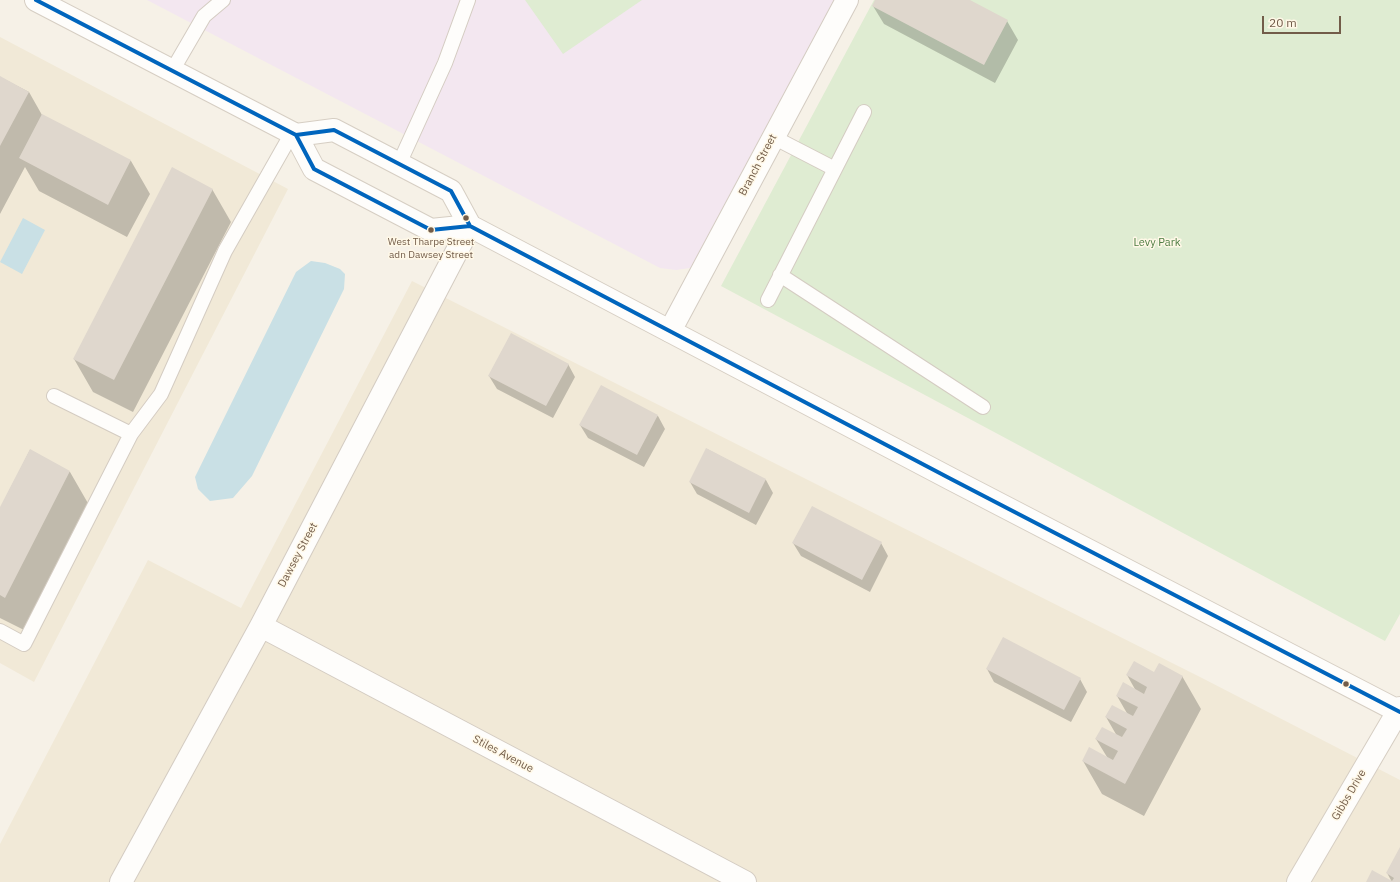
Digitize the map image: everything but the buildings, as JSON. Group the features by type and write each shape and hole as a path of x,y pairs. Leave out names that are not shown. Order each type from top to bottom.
{"street":[{"path":"36,0 294,134 314,169 431,230 470,226 1399,711"},
{"name":"Branch Street","path":"670,331 847,0"},
{"path":"294,134 334,130 451,191 470,226"},
{"name":"Dawsey Street","path":"121,882 260,626 470,226"},
{"name":"Stiles Avenue","path":"260,626 745,882"},
{"name":"Gibbs Drive","path":"1298,882 1399,711"}],"lane":[{"path":"172,71 204,16 223,0"},
{"path":"399,164 445,63 468,0"},
{"path":"768,300 864,112"},
{"path":"0,630 24,644 131,434 161,394 225,251 294,134"},
{"path":"773,137 835,169"},
{"path":"780,275 983,407"},
{"path":"54,396 131,434"}],"shaded area":[{"path":"147,0 839,0 698,262 690,268 676,270 660,268"},
{"path":"0,37 288,189 34,682 0,663"},
{"path":"412,281 1202,678 1400,780 1400,882 0,882 0,844 148,560 241,608"}],"green space":[{"path":"525,0 642,0 563,54"},
{"name":"Levy Park","path":"874,0 1400,0 1400,614 1385,641 721,286"}],"water":[{"path":"23,218 45,230 22,274 0,262"},
{"path":"311,261 325,263 340,269 345,274 344,289 252,476 233,498 210,501 198,489 195,477 296,272"}],"transit line":[{"path":"36,0 296,135 314,169 431,230 470,226"},
{"path":"296,135 334,130 451,191 470,226 951,479 1400,712"}],"place":[{"name":"West Tharpe Street adn Dawsey Street","path":"431,230"}]}
